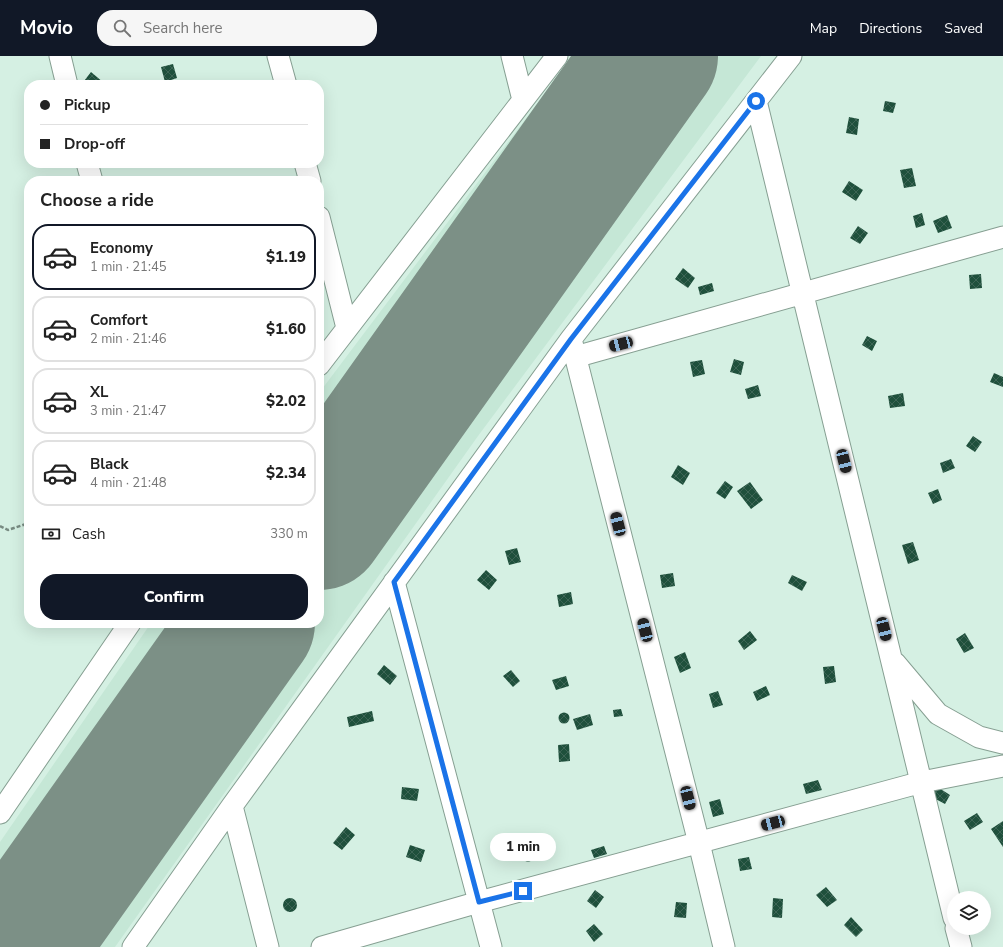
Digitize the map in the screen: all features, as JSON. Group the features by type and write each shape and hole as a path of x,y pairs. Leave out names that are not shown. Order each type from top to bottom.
{"street":[{"path":"60,56 66,80"},
{"path":"278,56 285,80"},
{"path":"512,56 523,100"},
{"path":"324,358 557,56"},
{"path":"133,947 232,806 394,582 573,348 791,56"},
{"path":"756,101 948,891"},
{"path":"324,237 347,328"},
{"path":"573,348 803,293 1003,237"},
{"path":"573,348 724,947"},
{"path":"394,582 491,947"},
{"path":"0,813 127,628"},
{"path":"892,660 938,714 979,737 1003,743"},
{"path":"322,947 479,902 922,782 1003,766"},
{"path":"232,806 268,947"},
{"path":"958,935 961,947"}],"path":[{"path":"0,526 8,530 24,525"}],"shaded area":[{"path":"573,56 761,56 478,436 115,947 0,947 0,842 148,628 324,628 324,386"}],"building":[{"path":"173,64 177,78 164,80 161,67"},
{"path":"91,72 100,80 85,80"},
{"path":"885,101 896,103 893,113 883,111"},
{"path":"849,117 859,119 857,135 846,133"},
{"path":"912,168 916,186 904,188 900,170"},
{"path":"849,181 863,190 856,201 842,192"},
{"path":"922,213 925,225 916,228 913,216"},
{"path":"947,215 952,228 938,233 933,221"},
{"path":"858,226 868,233 860,244 850,238"},
{"path":"683,268 695,278 688,288 675,279"},
{"path":"981,274 982,288 970,289 969,275"},
{"path":"712,283 714,291 700,295 698,287"},
{"path":"867,336 877,341 872,351 862,345"},
{"path":"734,359 744,362 741,375 730,372"},
{"path":"702,360 705,374 693,377 690,362"},
{"path":"994,373 1003,377 1003,387 990,382"},
{"path":"758,385 761,396 748,399 745,389"},
{"path":"903,393 905,406 890,408 888,396"},
{"path":"973,436 982,442 975,452 966,446"},
{"path":"951,459 955,468 943,473 940,463"},
{"path":"678,465 690,473 683,485 671,477"},
{"path":"725,481 733,487 725,499 716,493"},
{"path":"750,482 763,500 751,509 737,491"},
{"path":"938,489 942,500 933,504 928,493"},
{"path":"913,542 919,560 908,564 902,545"},
{"path":"517,548 521,562 509,565 505,551"},
{"path":"486,570 497,580 489,590 477,580"},
{"path":"673,573 675,586 662,588 660,575"},
{"path":"792,575 807,582 802,591 788,583"},
{"path":"571,592 573,604 559,607 557,595"},
{"path":"750,631 757,640 744,650 738,641"},
{"path":"965,633 974,648 964,653 956,639"},
{"path":"685,652 691,668 680,673 674,657"},
{"path":"384,665 397,676 390,685 377,674"},
{"path":"834,666 836,682 825,684 823,667"},
{"path":"511,670 520,681 513,687 503,676"},
{"path":"566,676 569,686 556,690 552,680"},
{"path":"766,686 770,695 757,701 753,692"},
{"path":"718,691 723,705 713,708 709,694"},
{"path":"621,709 623,716 614,717 613,710"},
{"path":"372,711 374,721 349,727 347,717"},
{"path":"564,712 568,714 570,718 568,722 564,724 560,722 558,718 560,714"},
{"path":"590,714 593,725 577,730 573,719"},
{"path":"569,744 570,761 559,762 558,745"},
{"path":"818,780 822,790 806,794 803,784"},
{"path":"936,786 950,795 945,804 930,796"},
{"path":"402,787 419,789 417,801 401,799"},
{"path":"720,799 724,814 713,817 709,802"},
{"path":"977,813 983,822 970,830 964,821"},
{"path":"1003,821 1003,847 991,829"},
{"path":"346,827 355,835 342,850 333,843"},
{"path":"410,845 425,850 421,862 406,857"},
{"path":"604,846 607,854 594,858 591,850"},
{"path":"528,850 532,852 534,856 532,860 528,862 524,860 522,856 524,852"},
{"path":"749,857 752,869 740,871 738,859"},
{"path":"826,887 837,900 827,907 816,895"},
{"path":"595,890 604,897 596,908 587,901"},
{"path":"290,898 295,900 297,905 295,910 290,912 285,910 283,905 285,900"},
{"path":"773,898 783,899 782,918 772,917"},
{"path":"676,902 687,903 686,918 674,917"},
{"path":"851,917 863,930 856,937 844,925"},
{"path":"594,924 603,934 594,942 586,931"}],"runway":[{"path":"324,517 652,56"},
{"path":"19,947 245,628"}],"route":[{"path":"523,891 479,902 394,582 571,339 756,101"}]}
